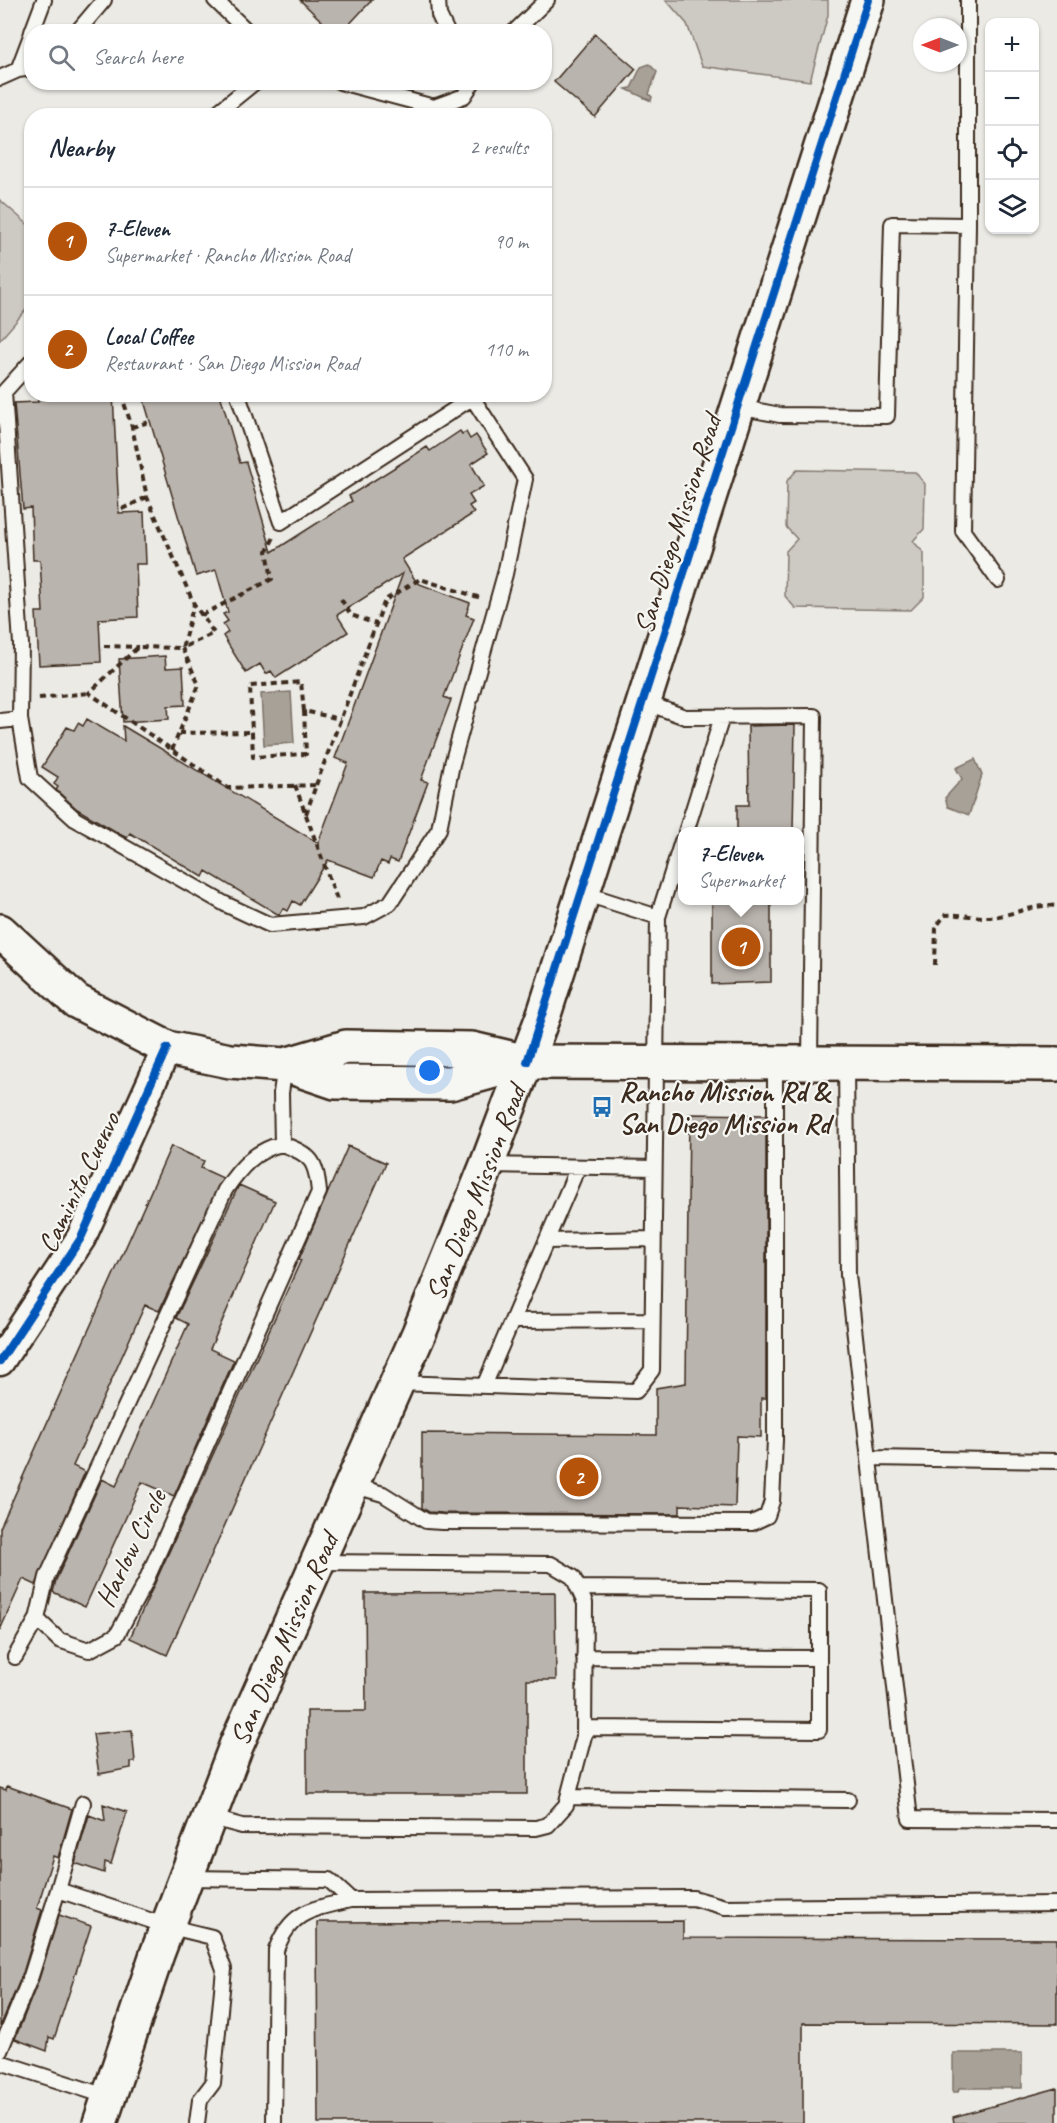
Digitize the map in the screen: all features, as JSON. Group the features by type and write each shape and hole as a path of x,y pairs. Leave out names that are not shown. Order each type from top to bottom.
{"main road":[{"name":"San Diego Mission Road","path":"104,2110 167,1926 236,1746 397,1383 527,1062 868,0"},
{"path":"0,931 76,1001 167,1048 230,1061 285,1065 334,1082 450,1083 527,1062 654,1064 846,1061 1057,1064"}],"street":[{"name":"Caminito Cuervo","path":"0,1361 81,1238 167,1048"}],"lane":[{"path":"35,24 44,0"},
{"path":"84,24 104,0"},
{"path":"215,0 240,24"},
{"path":"438,0 439,15 443,24"},
{"path":"522,24 547,0"},
{"path":"968,0 968,225 963,531 998,580"},
{"path":"0,78 24,69"},
{"path":"223,108 245,90"},
{"path":"366,90 423,108"},
{"path":"439,108 464,96 468,90"},
{"path":"738,407 780,415 887,416 892,224 968,225"},
{"path":"24,370 4,392 21,644 21,719 30,778 75,819 225,904 270,925 364,917 390,903 439,829 452,765 497,604 525,479 475,402"},
{"path":"240,402 281,522 462,402"},
{"path":"644,702 685,717 814,716 810,1061"},
{"path":"687,827 722,717"},
{"path":"0,722 21,719"},
{"path":"397,1383 636,1391 652,1370 654,1064 658,917 678,854"},
{"path":"583,893 658,917"},
{"path":"846,1061 848,1275 871,1458 910,1819 1057,1820"},
{"path":"352,1485 383,1494 426,1521 752,1523 767,1516 772,1501 775,1451 775,1062"},
{"path":"15,1657 37,1619 47,1577 225,1190 240,1168 264,1148 282,1144 281,1093 285,1065"},
{"name":"Harlow Circle","path":"37,1619 59,1640 89,1650 117,1635 145,1583 319,1192 316,1167 300,1151 282,1144"},
{"path":"487,1165 654,1168"},
{"path":"484,1386 578,1167"},
{"path":"547,1241 653,1239"},
{"path":"512,1321 652,1320"},
{"path":"871,1458 1057,1461"},
{"path":"209,1817 242,1826 536,1828 548,1824 566,1805 584,1728 585,1602 573,1577 551,1564 318,1562"},
{"path":"580,1588 819,1590 819,1730 584,1728"},
{"path":"584,1658 819,1658"},
{"path":"568,1797 848,1800"},
{"path":"0,2051 31,1976 83,1803"},
{"path":"186,1878 330,1880 351,1900"},
{"path":"58,1890 167,1926 212,1937 224,1969 213,2083 200,2100 197,2123"},
{"path":"274,2123 276,1950 284,1929 297,1917 320,1907 351,1900 693,1898 724,1907 1057,1904"},
{"path":"0,2062 104,2110"}],"path":[{"path":"104,646 182,648 214,633 194,604 147,497 132,427 124,402"},
{"path":"132,427 149,422"},
{"path":"122,509 147,497"},
{"path":"202,615 272,579 267,551 281,522"},
{"path":"306,814 385,600 420,579 497,604"},
{"path":"341,599 351,615 376,624"},
{"path":"172,750 198,685 182,648 194,604"},
{"path":"21,699 89,693 138,647"},
{"path":"301,682 304,711 306,754 253,757 250,686 301,682"},
{"path":"89,693 228,788 316,785"},
{"path":"304,711 340,719"},
{"path":"179,733 252,732"},
{"path":"295,785 345,919"},
{"path":"935,965 936,927 945,915 987,917 1022,913 1048,905 1057,906"}],"shaded area":[{"path":"666,0 828,0 828,15 810,81 702,66 687,24"},
{"path":"649,64 657,72 649,94 652,97 651,101 626,89 631,88 641,67"},
{"path":"0,200 24,221 24,312 0,340"},
{"path":"797,470 915,472 925,484 924,529 913,541 924,553 924,597 911,610 795,608 785,596 786,551 797,539 786,527 787,481"},
{"path":"291,692 294,743 264,745 261,694"},
{"path":"975,759 982,775 969,815 948,807 945,798 962,779 956,768"},
{"path":"953,2053 1022,2053 1022,2088 959,2088 958,2092 953,2092"}],"building":[{"path":"300,0 372,0 350,24 325,24"},
{"path":"595,34 636,69 595,117 554,82"},
{"path":"113,402 119,513 144,512 146,564 136,564 138,617 99,619 101,662 39,665 36,612 43,612 40,560 33,560 31,508 23,509 14,403"},
{"path":"144,402 222,402 240,463 246,462 272,552 352,501 349,496 427,447 430,451 460,431 462,434 466,432 470,439 476,435 488,453 471,464 484,486 469,495 474,503 469,506 474,513 402,559 417,583 470,603 466,615 474,618 444,697 451,700 421,780 428,782 398,862 390,859 388,864 381,861 374,877 328,860 300,905 293,901 288,911 283,908 279,915 206,871 203,877 130,833 127,838 77,809 56,790 58,787 54,784 58,777 42,767 67,727 74,730 78,723 83,726 87,719 124,741 123,726 318,843 348,763 335,758 403,573 337,615 348,632 276,678 271,671 266,674 260,664 246,673 223,636 228,632 223,624 228,621 223,614 228,612 216,570 196,576"},
{"path":"165,656 166,668 183,667 185,705 168,706 169,719 123,722 119,659"},
{"path":"795,725 793,827 737,827 737,805 749,805 748,726"},
{"path":"712,905 771,905 771,982 712,984"},
{"path":"689,1114 766,1115 766,1398 761,1398 761,1437 737,1436 735,1507 680,1505 680,1514 442,1513 429,1512 422,1508 422,1433 656,1435 656,1388 686,1383"},
{"path":"171,1146 204,1161 201,1168 223,1178 159,1311 145,1305 73,1466 85,1472 36,1585 23,1579 0,1630 0,1528"},
{"path":"348,1146 386,1163 167,1655 130,1638 301,1260 299,1259"},
{"path":"239,1185 275,1201 210,1349 234,1360 174,1496 142,1482 85,1607 53,1592 56,1580 102,1479 116,1486 188,1324 176,1318"},
{"path":"555,1592 556,1680 527,1680 527,1794 307,1794 307,1711 366,1711 365,1593"},
{"path":"132,1730 135,1762 131,1762 131,1768 99,1774 93,1734"},
{"path":"7,1786 72,1809 58,1858 53,1856 37,1908 42,1910 23,1973 0,2027 0,1788 6,1790"},
{"path":"103,1804 127,1812 111,1864 105,1862 104,1873 75,1863 89,1815 105,1821"},
{"path":"59,1915 91,1926 54,2039 49,2037 47,2051 15,2039 39,1979"},
{"path":"683,1921 683,1938 1057,1939 1057,2024 803,2023 803,2123 318,2123 317,1922"},
{"path":"1057,2088 1057,2123 954,2123 953,2117"}],"cycle path":[{"path":"527,1062 868,0"},
{"path":"0,1361 81,1238 167,1048"}],"place":[{"name":"7-Eleven","path":"741,947"},
{"name":"Rancho Mission Rd & San Diego Mission Rd","path":"602,1107"},
{"name":"Local Coffee","path":"579,1477"}]}
